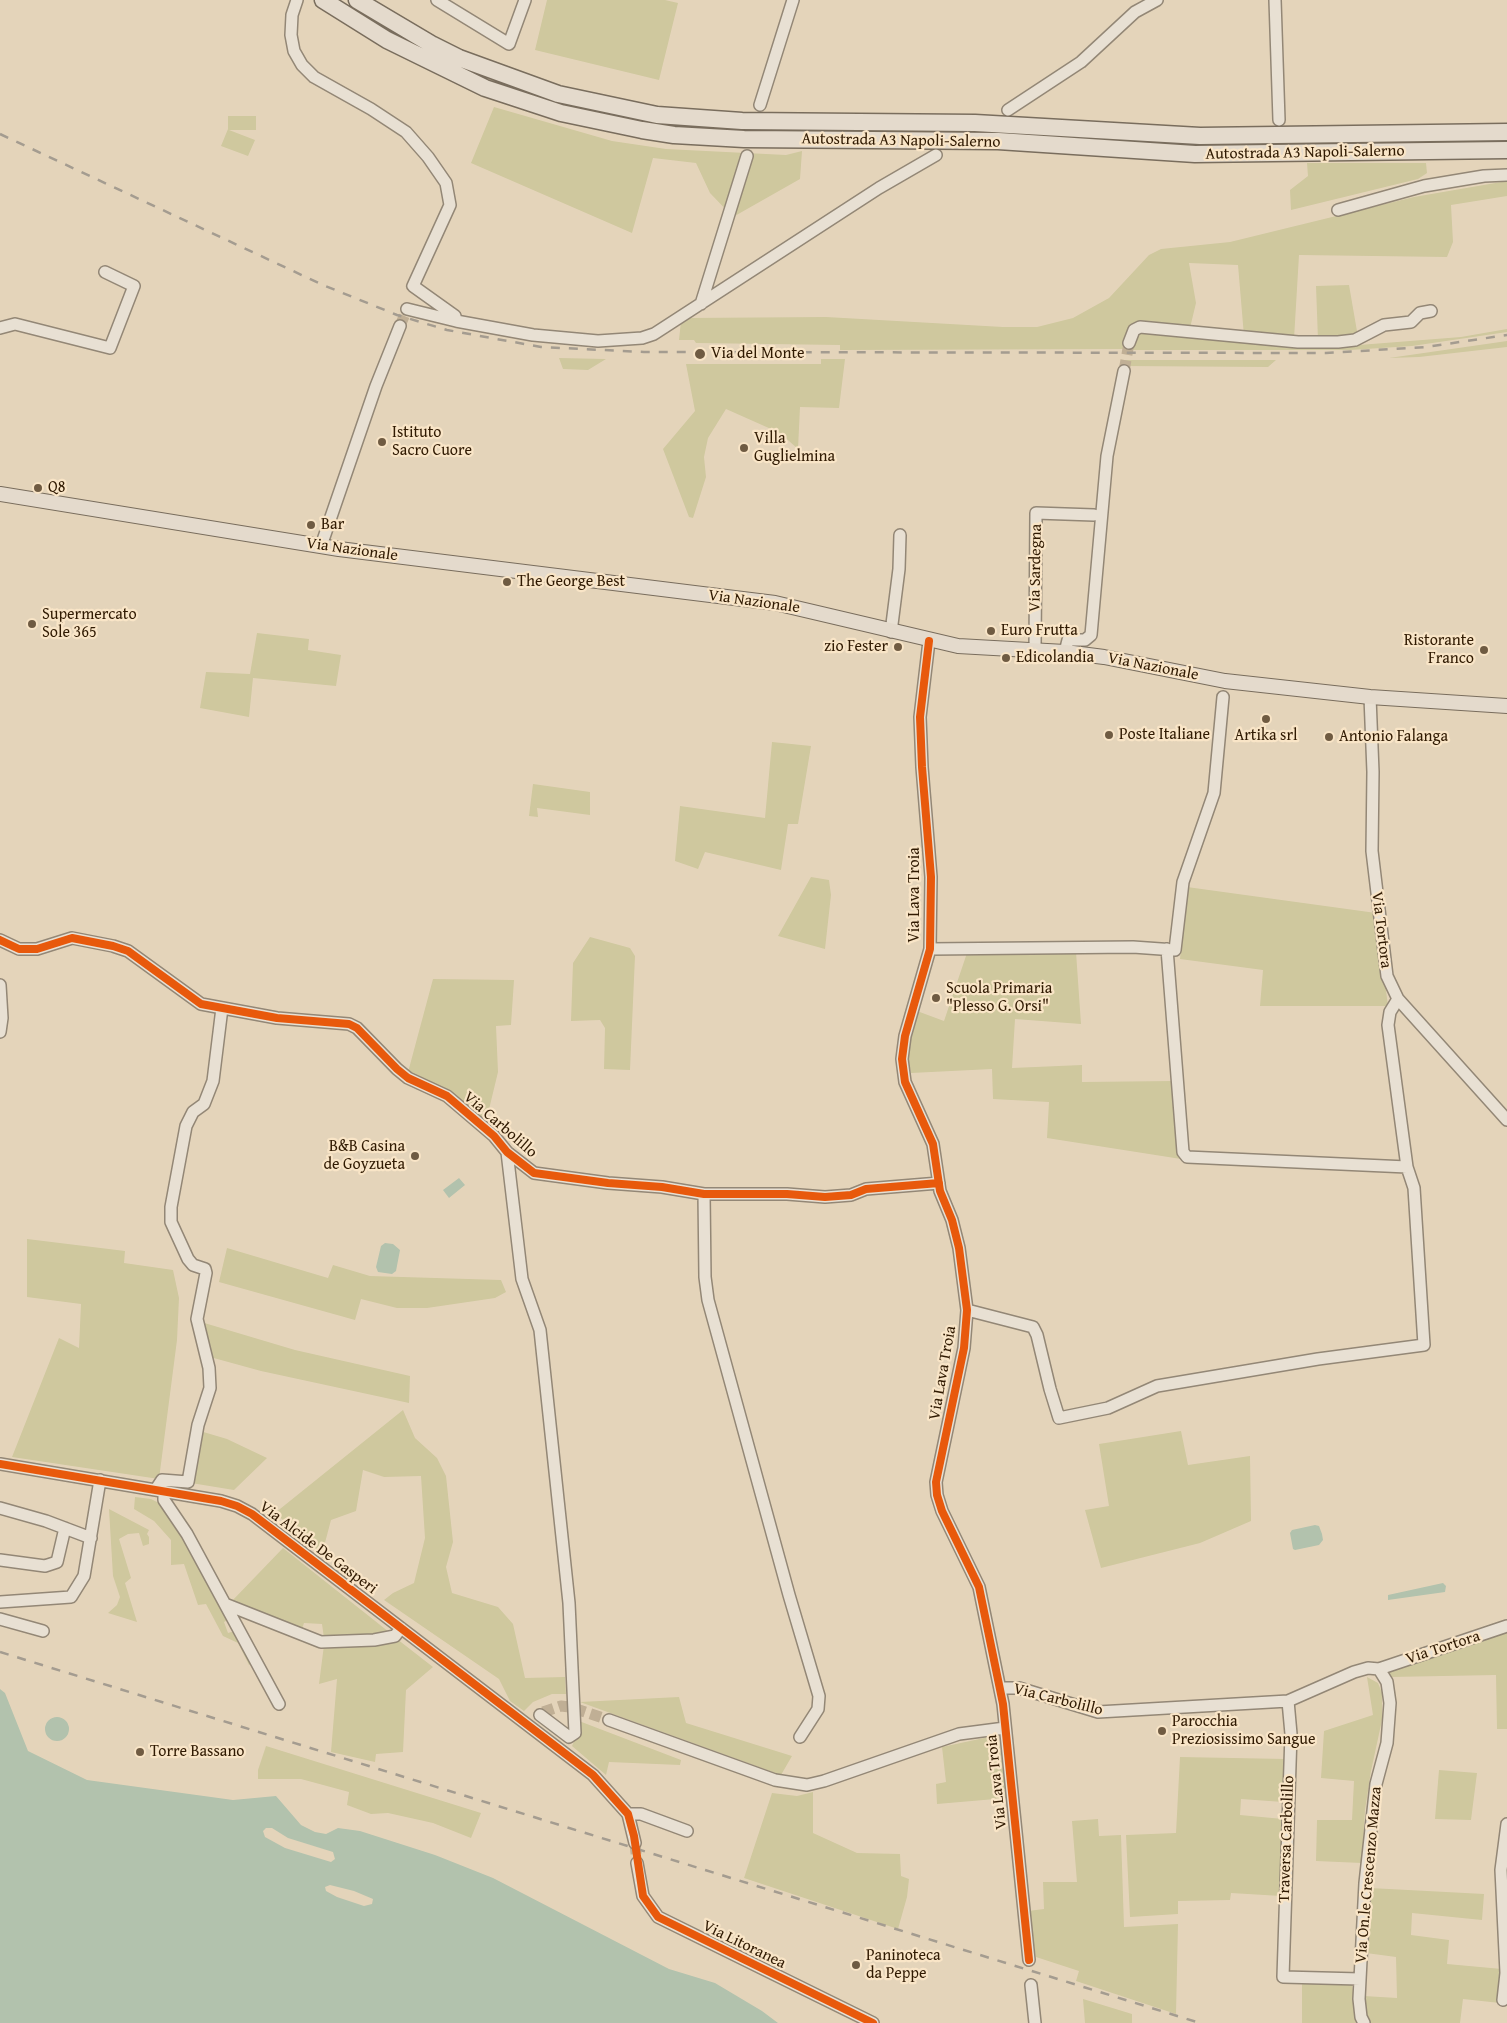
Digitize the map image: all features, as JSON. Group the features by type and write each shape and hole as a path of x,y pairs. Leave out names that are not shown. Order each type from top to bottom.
{"highway":[{"name":"Autostrada A3 Napoli-Salerno","path":"323,0 387,40 486,88 561,112 666,134 744,140 998,141 1195,154 1507,150"},
{"name":"Autostrada A3 Napoli-Salerno","path":"357,0 424,40 459,58 558,94 658,115 742,121 975,122 1200,136 1507,132"}],"main road":[{"name":"Via Nazionale","path":"0,494 321,546 775,603 929,641 981,648 1065,652 1104,657 1224,690 1507,706"}],"street":[{"path":"297,0 292,15 291,35 294,51 302,65 314,77 390,120 416,143 446,183 450,205 413,286 455,316 456,321"},
{"path":"437,0 509,44 526,0"},
{"path":"760,105 794,0"},
{"path":"1008,110 1081,62 1135,12 1157,0"},
{"path":"1275,0 1279,120"},
{"path":"407,309 456,321 541,336 598,341 623,341 654,334 879,188 936,155"},
{"path":"701,304 747,156"},
{"path":"1338,210 1424,186 1507,175"},
{"path":"0,328 15,324 110,348 134,286 105,272"},
{"path":"1130,343 1134,330 1140,327 1298,342 1338,342 1355,340 1384,325 1411,322 1420,313 1431,311"},
{"path":"321,546 376,386 400,326"},
{"path":"1065,652 1068,640 1085,640 1091,635 1107,456 1124,371"},
{"name":"Via Sardegna","path":"1035,650 1036,513 1094,515"},
{"path":"891,632 899,569 900,535"},
{"name":"Via Lava Troia","path":"929,641 920,717 931,876 930,949 905,1036 902,1059 905,1082 933,1144 939,1183 959,1248 967,1310 964,1348 936,1482 937,1495 942,1511 979,1587 1000,1688 1029,1960"},
{"path":"930,949 1133,947 1176,950 1183,882 1214,793 1224,690"},
{"name":"Via Tortora","path":"1370,697 1374,880 1387,976 1398,999 1507,1120"},
{"name":"Via Carbolillo","path":"0,940 19,948 37,949 72,938 113,946 128,951 191,999 201,1004 277,1018 349,1024 357,1028 396,1069 408,1078 447,1096 494,1136 507,1152 534,1173 608,1183 662,1187 704,1194 787,1194 825,1197 851,1195 866,1189 939,1183"},
{"path":"1167,949 1184,1152 1187,1157 1407,1167"},
{"path":"0,985 2,1018 0,1032"},
{"path":"967,1310 1033,1327 1037,1335 1059,1418 1108,1408 1157,1386 1318,1359 1424,1345 1414,1188 1407,1167 1388,1025 1390,1012 1398,999"},
{"path":"222,1008 213,1081 204,1104 193,1112 186,1126 171,1207 171,1222 188,1259 193,1265 205,1269 206,1273 197,1319 209,1368 210,1388 198,1425 188,1482 162,1480 160,1490 164,1500 187,1534 279,1704"},
{"path":"507,1152 522,1279 540,1330 569,1603 575,1733 570,1738 541,1713 529,1725 593,1775 628,1814 635,1843"},
{"path":"704,1194 705,1277 708,1300 789,1595 819,1696 818,1708 800,1737"},
{"name":"Via Alcide De Gasperi","path":"0,1464 160,1490 222,1501 237,1506 252,1514 529,1725"},
{"path":"0,1602 71,1597 84,1576 100,1480"},
{"path":"0,1508 91,1538"},
{"path":"0,1560 45,1566 57,1562 65,1528"},
{"path":"225,1604 321,1642 374,1640 395,1636 401,1628"},
{"path":"0,1619 43,1631"},
{"name":"Via Tortora","path":"1379,1669 1507,1626"},
{"name":"Via Carbolillo","path":"1000,1688 1019,1688 1098,1712 1288,1702 1354,1672 1368,1668 1379,1669"},
{"name":"Via On.le Crescenzo Mazza","path":"1364,2023 1361,2017 1359,1999 1371,1822 1376,1784 1387,1743 1390,1702 1387,1682 1379,1669"},
{"name":"Traversa Carbolillo","path":"1288,1702 1291,1734 1283,1977 1360,1979"},
{"path":"609,1720 775,1780 807,1785 824,1781 952,1736 1005,1728"},
{"path":"628,1814 641,1814 687,1831"},
{"path":"1503,2000 1506,1973 1501,1870 1507,1824"},
{"name":"Via Litoranea","path":"637,1863 643,1896 658,1917 873,2023"},
{"path":"1031,1985 1034,2023"}],"shaded area":[{"path":"547,0 665,0 678,3 659,80 535,50"},
{"path":"494,107 612,141 666,149 786,155 802,151 800,179 733,217 710,193 696,163 653,158 632,233 471,163"},
{"path":"228,116 256,116 256,130 229,130 255,140 248,156 221,146 228,129"},
{"path":"1307,163 1426,163 1427,173 1418,179 1291,210 1290,190 1308,176"},
{"path":"1507,181 1507,196 1451,205 1453,242 1447,257 1299,255 1294,339 1244,336 1238,265 1189,263 1196,303 1190,328 1131,332 1126,349 840,350 840,345 696,343 694,340 679,340 681,321 686,318 826,317 1003,327 1037,327 1073,318 1109,298 1149,255 1161,249 1230,242 1414,197"},
{"path":"1349,285 1358,337 1318,340 1316,286"},
{"path":"1141,329 1298,344 1359,345 1461,337 1507,329 1507,332 1412,346 1350,350 1129,350 1134,333"},
{"path":"1507,341 1507,347 1419,357 1389,358"},
{"path":"559,358 606,359 588,370 563,369"},
{"path":"821,359 845,359 839,408 800,407 798,449 780,433 726,409 708,438 704,457 706,477 693,518 689,517 663,449 695,411 686,364 821,364"},
{"path":"1123,360 1276,360 1268,367 1122,366"},
{"path":"257,633 309,639 308,650 341,655 336,686 253,678 249,717 200,708 206,672 250,674"},
{"path":"772,742 811,746 798,824 788,824 781,870 705,852 698,869 675,861 680,806 765,818"},
{"path":"533,784 590,792 590,815 537,808 538,817 529,816"},
{"path":"811,877 829,880 831,895 825,949 778,936"},
{"path":"1187,887 1376,913 1388,1006 1260,1006 1263,970 1180,959"},
{"path":"590,937 630,948 635,956 630,1070 604,1069 605,1028 600,1020 571,1021 573,963"},
{"path":"1076,952 1081,1024 1015,1019 1012,1068 1082,1065 1082,1082 1174,1081 1181,1159 1047,1138 1049,1102 993,1099 992,1069 911,1073 908,1058 910,1038 917,1011 944,1021 967,953"},
{"path":"433,979 514,980 511,1025 496,1026 498,1072 485,1126 407,1076"},
{"path":"459,1178 465,1185 449,1198 443,1190"},
{"path":"27,1239 125,1251 124,1263 173,1270 179,1298 177,1340 159,1479 12,1457 59,1338 79,1348 81,1304 27,1297"},
{"path":"385,1243 393,1244 400,1250 396,1271 392,1274 378,1272 376,1267 381,1246"},
{"path":"227,1248 328,1278 333,1265 370,1276 501,1280 506,1292 495,1298 427,1308 397,1308 361,1299 355,1320 219,1282"},
{"path":"201,1322 295,1350 410,1376 409,1403 261,1371 210,1357"},
{"path":"403,1410 415,1438 437,1458 446,1476 453,1542 446,1567 452,1593 498,1607 513,1624 525,1678 565,1677 566,1694 552,1694 533,1702 524,1711 510,1701 499,1679 384,1600 393,1593 414,1583 425,1538 421,1476 384,1477 363,1470 356,1511 331,1520 322,1554 275,1513"},
{"path":"200,1431 227,1439 267,1458 234,1490 191,1483"},
{"path":"1181,1431 1188,1465 1250,1456 1251,1521 1200,1543 1101,1568 1085,1510 1109,1506 1099,1444"},
{"path":"135,1497 151,1499 159,1503 168,1514 229,1619 224,1622 228,1633 235,1631 252,1663 249,1665 238,1643 223,1636 206,1604 198,1605 184,1564 171,1565 171,1540 154,1521 134,1509"},
{"path":"109,1509 149,1530 147,1534 149,1544 143,1546 139,1533 128,1534 119,1539 131,1578 125,1583 137,1622 108,1613 117,1605 120,1597 113,1576"},
{"path":"1315,1525 1319,1526 1322,1534 1323,1540 1319,1545 1293,1549 1290,1533 1292,1530"},
{"path":"283,1548 389,1632 373,1636 324,1638 322,1624 304,1623 301,1632 231,1602"},
{"path":"1443,1583 1446,1586 1445,1592 1388,1600 1388,1595"},
{"path":"1507,1630 1507,1729 1497,1729 1496,1675 1390,1677 1389,1671"},
{"path":"397,1639 433,1667 406,1690 403,1752 376,1754 375,1762 331,1752 337,1679 319,1684 324,1645"},
{"path":"1367,1677 1378,1683 1382,1693 1382,1720 1365,1810 1362,1863 1316,1861 1317,1820 1352,1820 1354,1781 1321,1778 1324,1731 1373,1715"},
{"path":"0,1689 5,1693 28,1751 87,1780 233,1800 276,1796 301,1825 315,1832 326,1834 338,1828 360,1831 435,1855 493,1878 669,1969 715,1983 762,2011 778,2023 0,2023"},
{"path":"679,1697 686,1723 792,1756 781,1775 580,1702"},
{"path":"57,1717 65,1721 69,1729 65,1737 57,1741 49,1737 45,1729 49,1721"},
{"path":"579,1721 681,1760 680,1765 609,1762 606,1775 572,1746 578,1733"},
{"path":"998,1735 1007,1798 937,1804 936,1784 946,1782 942,1747"},
{"path":"266,1746 481,1813 471,1838 433,1823 388,1813 371,1814 347,1805 349,1792 301,1779 258,1779 258,1770"},
{"path":"1180,1757 1286,1759 1283,1802 1241,1799 1240,1815 1283,1819 1281,1896 1231,1893 1230,1900 1178,1901 1178,1914 1130,1917 1126,1835 1176,1833"},
{"path":"1439,1770 1477,1773 1471,1820 1435,1819"},
{"path":"813,1792 813,1833 857,1853 900,1854 901,1876 909,1879 907,1897 898,1929 744,1878 772,1793 797,1796"},
{"path":"1098,1819 1099,1836 1121,1835 1124,1927 1178,1924 1176,2014 1076,1981 1079,1971 1036,1957 1028,1911 1044,1909 1043,1882 1077,1882 1072,1821"},
{"path":"1370,1888 1484,1894 1482,1920 1412,1913 1411,1935 1449,1940 1447,1964 1502,1969 1500,2003 1463,1999 1460,2023 1369,2023 1364,1996 1397,1998 1396,1957 1366,1953"},
{"path":"1302,1982 1352,1984 1356,2023 1302,2023"},
{"path":"1083,1999 1132,2014 1132,2023 1085,2023"}],"pier":[{"path":"266,1828 272,1828 288,1838 333,1852 335,1859 331,1862 285,1848 265,1837 263,1831"},
{"path":"330,1885 354,1891 373,1899 372,1904 364,1906 337,1897 326,1891 325,1887"}],"tunnel":[{"path":"400,326 407,309"},
{"path":"1124,371 1129,343"},
{"path":"543,1712 561,1706 570,1707 609,1720"},
{"path":"635,1843 637,1863"}],"railway":[{"path":"0,134 323,285 397,315 447,330 541,347 644,352 1326,353 1426,347 1507,335"},
{"path":"0,1652 1200,2023"}],"cycle path":[{"path":"929,641 920,717 931,877 930,949 905,1036 902,1059 905,1082 933,1144 940,1191 952,1220 959,1248 967,1310 964,1348 936,1482 937,1495 942,1511 979,1587 1003,1704 1029,1960"},
{"path":"0,940 19,949 37,949 72,938 113,946 128,951 201,1004 277,1018 349,1024 357,1028 408,1078 447,1096 494,1136 507,1152 534,1173 608,1183 662,1187 704,1194 787,1194 825,1197 851,1195 866,1189 939,1183"},
{"path":"0,1464 221,1501 237,1506 252,1514 593,1775 628,1814 634,1836 643,1896 658,1917 873,2023"}],"place":[{"name":"Via del Monte","path":"700,354"},
{"name":"Istituto Sacro Cuore","path":"382,442"},
{"name":"Villa Guglielmina","path":"744,448"},
{"name":"Q8","path":"38,488"},
{"name":"Bar","path":"311,525"},
{"name":"The George Best","path":"507,582"},
{"name":"Supermercato Sole 365","path":"32,624"},
{"name":"Euro Frutta","path":"991,631"},
{"name":"zio Fester","path":"898,647"},
{"name":"Ristorante Franco","path":"1484,650"},
{"name":"Edicolandia","path":"1006,658"},
{"name":"Artika srl","path":"1266,719"},
{"name":"Poste Italiane","path":"1109,735"},
{"name":"Antonio Falanga","path":"1329,737"},
{"name":"Scuola Primaria \"Plesso G. Orsi\"","path":"936,998"},
{"name":"B&B Casina de Goyzueta","path":"415,1156"},
{"name":"Parocchia Preziosissimo Sangue","path":"1162,1731"},
{"name":"Torre Bassano","path":"140,1752"},
{"name":"Paninoteca da Peppe","path":"856,1965"}]}
